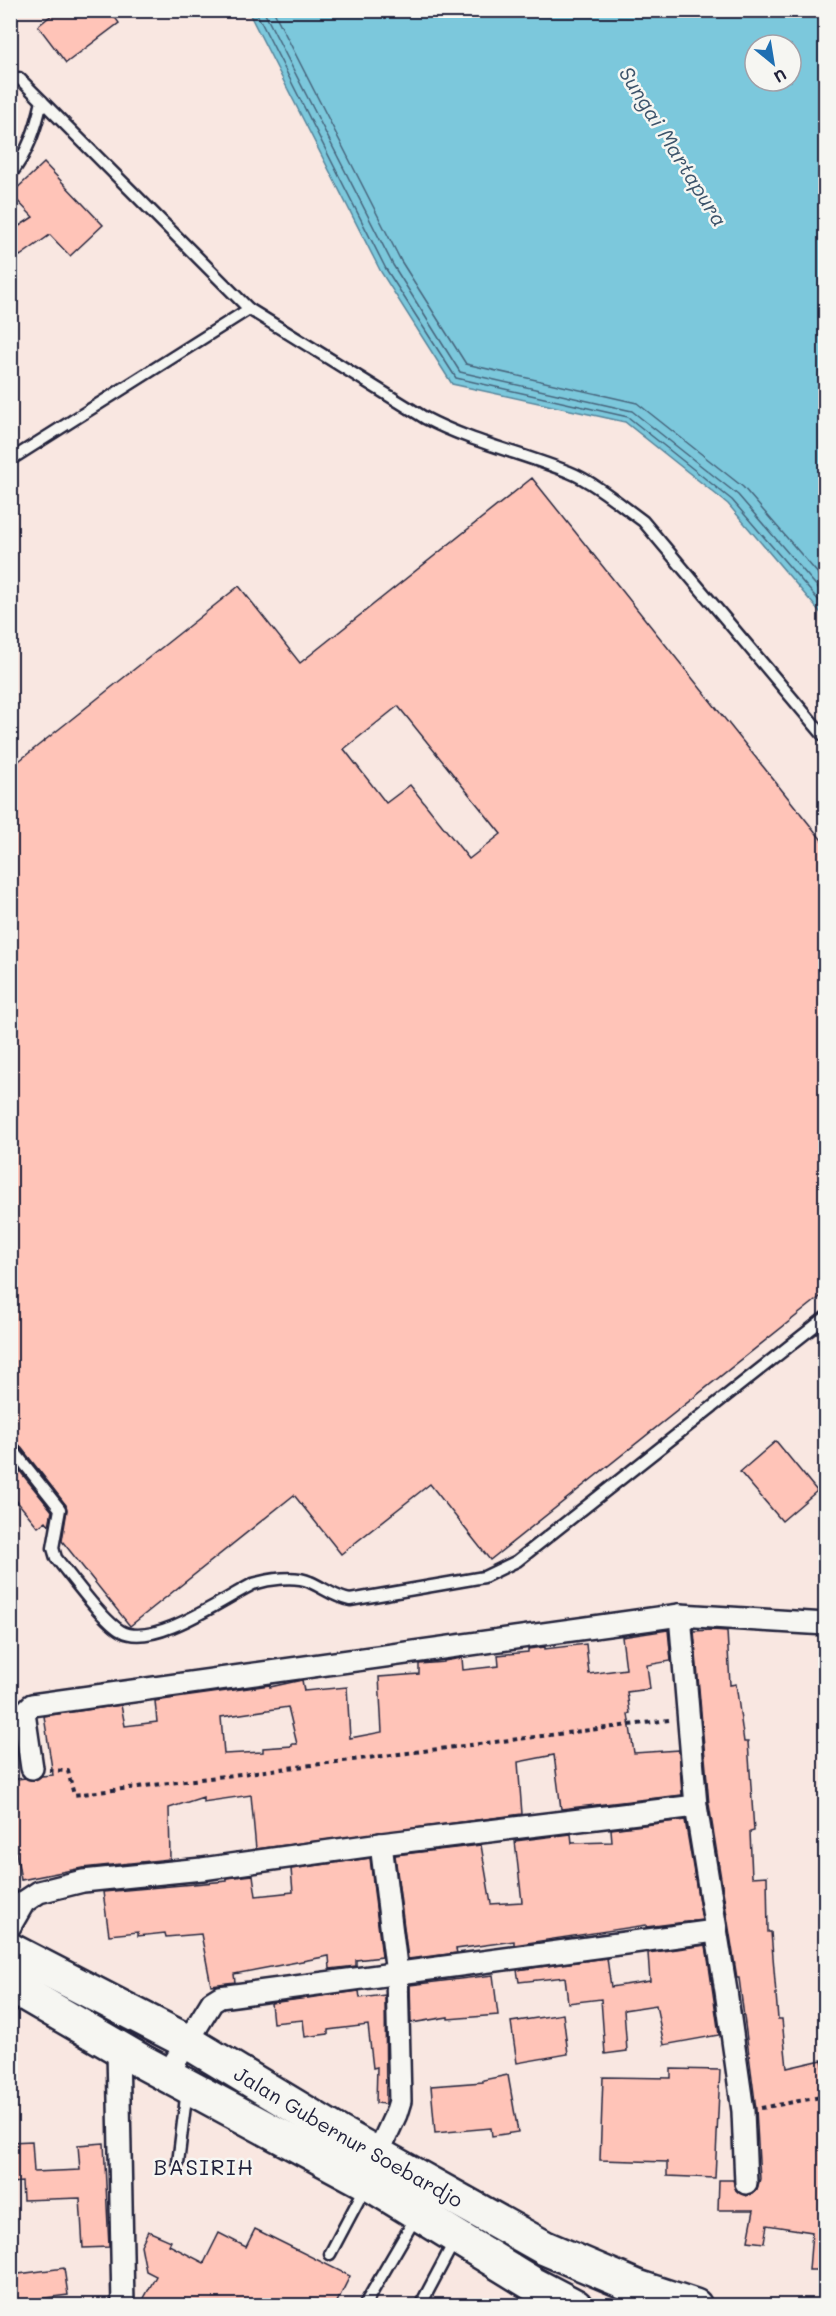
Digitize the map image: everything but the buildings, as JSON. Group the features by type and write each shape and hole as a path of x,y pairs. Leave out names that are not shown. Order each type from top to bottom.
{"highway":[{"name":"Jalan Gubernur Soebardjo","path":"10,1950 188,2042 372,2169 418,2214 532,2284 575,2306"},
{"name":"Jalan Gubernur Soebardjo","path":"10,1985 178,2080 545,2248 637,2287 695,2306"}],"street":[{"path":"32,1768 24,1713 32,1705 680,1615 825,1624"},
{"path":"680,1615 696,1806 743,2111 746,2183"},
{"path":"10,1926 24,1902 39,1892 83,1881 202,1869 381,1844 696,1806"},
{"path":"372,2169 400,2101 397,1974 381,1844"},
{"path":"178,2080 188,2042 216,1998 715,1931"},
{"path":"118,2048 123,2306"}],"lane":[{"path":"19,78 249,309 403,402 425,418 455,434 571,473 643,521 823,735"},
{"path":"10,175 19,164 36,130 42,101"},
{"path":"10,460 249,309"},
{"path":"10,1446 60,1509 53,1548 56,1558 111,1624 132,1636 142,1635 170,1629 253,1584 264,1581 299,1579 350,1600 484,1577 517,1561 825,1317"},
{"path":"177,2163 178,2080"},
{"path":"330,2254 372,2169"},
{"path":"364,2306 418,2214"},
{"path":"420,2306 456,2237"}],"path":[{"path":"32,1768 68,1772 74,1795 688,1717"},
{"path":"743,2111 825,2096"}],"water":[{"name":"Sungai Martapura","path":"248,11 825,11 825,618 728,504 625,422 452,384 381,272"}],"district":[{"name":"BASIRIH","path":"204,2166"}]}
